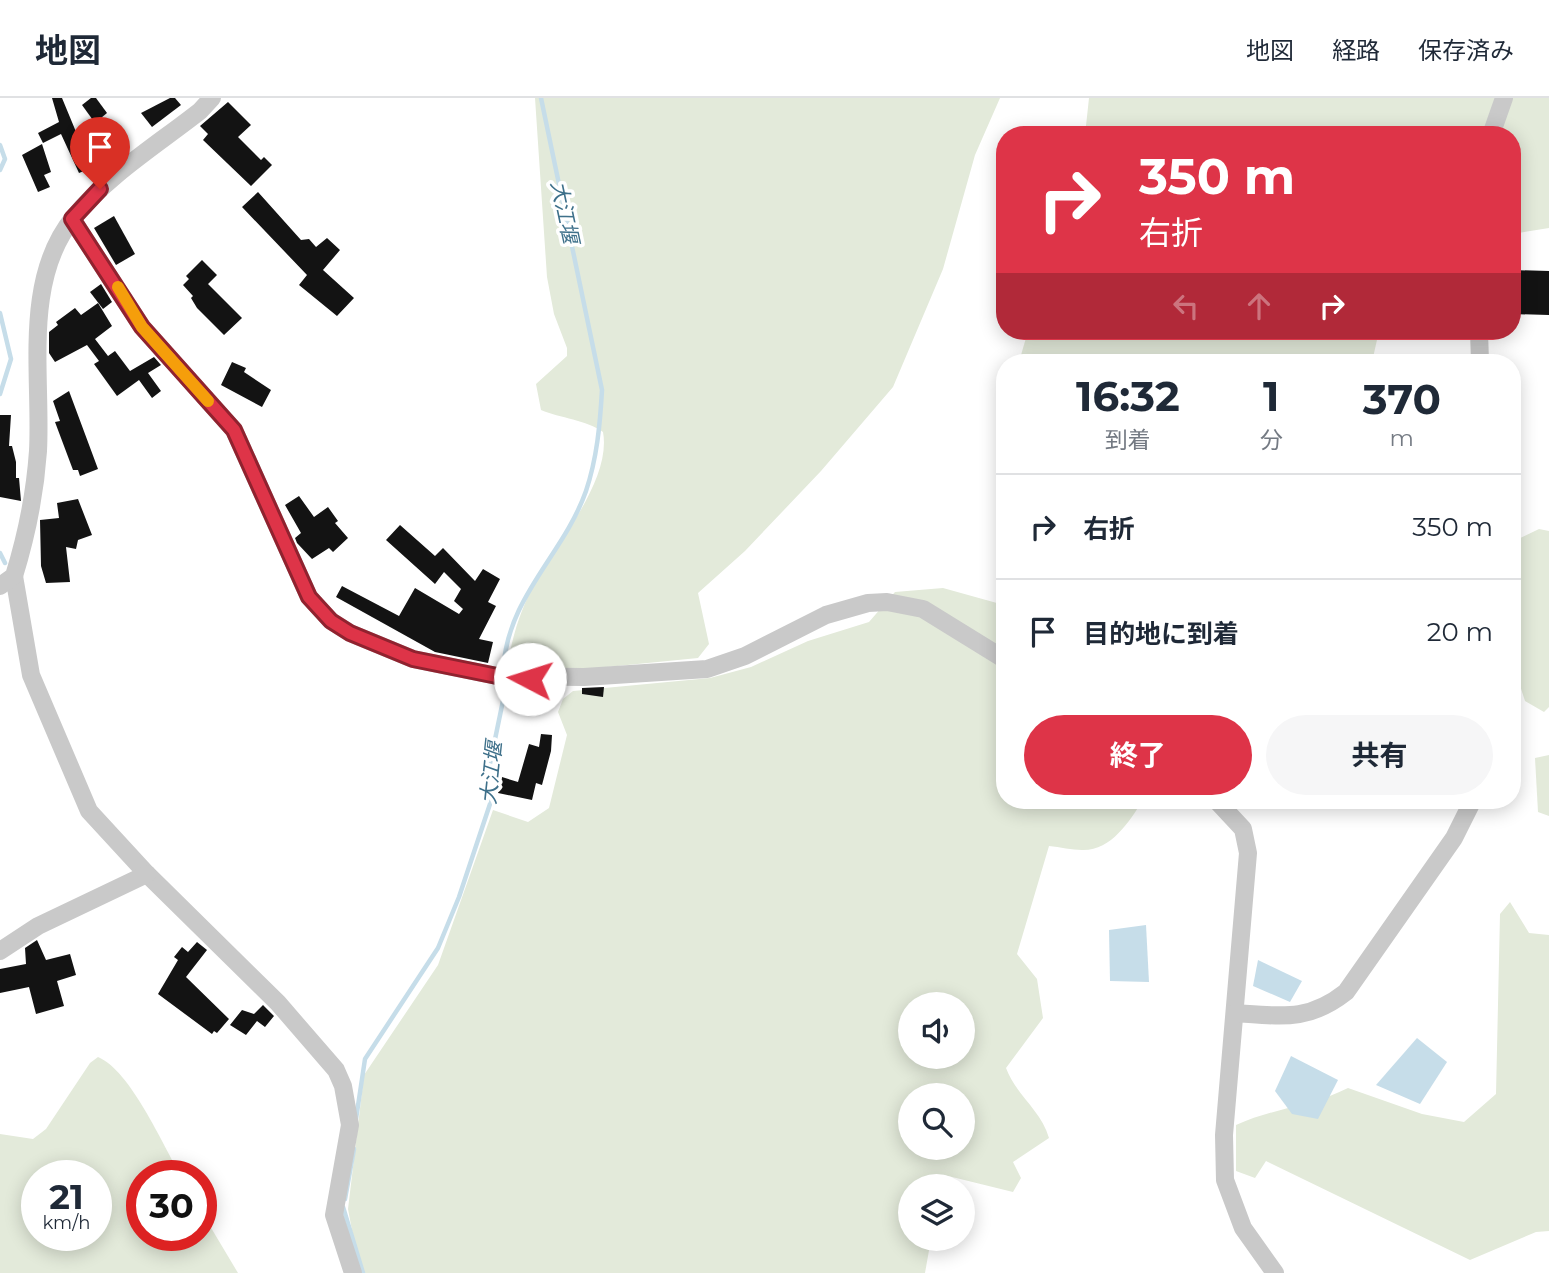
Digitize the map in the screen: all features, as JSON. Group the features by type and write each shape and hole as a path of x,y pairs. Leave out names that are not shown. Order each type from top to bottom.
{"street":[{"path":"212,98 200,111 100,189 72,219 52,256 44,285 40,322 38,449 33,508 7,581 31,675 89,811 148,874 278,1003 336,1070 343,1086 350,1125 334,1215 353,1273"},
{"path":"1495,126 1504,98"},
{"path":"72,219 142,327 234,430 309,597 331,621 350,633 413,659 505,677 707,669 745,656 825,615 868,603 887,602 923,609 996,654"},
{"path":"1224,809 1243,829 1248,853 1224,1135 1225,1180 1243,1228 1275,1273"},
{"path":"1235,1013 1299,1016 1325,1008 1346,992 1454,838 1468,809"},
{"path":"0,951 38,926 148,874"}],"green space":[{"path":"535,98 1000,98 975,155 943,269 893,387 821,471 745,551 698,593 709,644 698,658 597,668 521,669 510,652 529,594 591,491 603,451 603,432 541,410 536,384 567,356 567,348 554,314 547,277"},
{"path":"1089,98 1549,98 1549,228 1521,233 1521,126 1086,126"},
{"path":"1025,340 1377,340 1374,354 1021,354"},
{"path":"1539,529 1549,531 1549,707 1544,712 1525,701 1521,689 1521,538"},
{"path":"943,588 996,603 996,809 1137,809 1118,834 1102,846 1082,850 1049,846 1017,954 1037,979 1043,1018 1006,1068 1010,1078 1040,1119 1049,1138 1013,1162 1021,1178 1013,1192 975,1183 975,1174 898,1174 898,1251 929,1251 925,1273 360,1273 348,1209 364,1075 438,965 493,810 528,822 549,808 567,735 558,712 563,699 573,691 710,678 751,667 808,641 869,622 895,592"},
{"path":"1549,755 1549,816 1538,812 1535,758"},
{"path":"1510,902 1529,933 1549,935 1549,1231 1536,1232 1470,1260 1266,1161 1255,1178 1236,1171 1236,1125 1348,1088 1422,1114 1464,1122 1496,1094 1500,914"},
{"path":"98,1057 110,1065 134,1092 172,1160 126,1160 126,1251 217,1251 217,1238 238,1273 0,1273 0,1134 33,1139 46,1129 90,1063"}],"water":[{"path":"1146,925 1149,982 1110,981 1109,930"},
{"path":"1258,960 1302,981 1290,1002 1253,986"},
{"path":"1417,1038 1447,1062 1420,1104 1376,1085"},
{"path":"1291,1056 1338,1080 1318,1119 1292,1114 1275,1091"}],"building":[{"path":"52,98 62,98 91,168 79,173 61,134 43,143 38,133 59,122"},
{"path":"91,98 96,98 107,113 95,123 82,105"},
{"path":"175,98 181,105 152,127 141,113"},
{"path":"228,102 251,125 238,137 261,160 264,157 272,165 251,186 203,140 208,134 200,126"},
{"path":"108,130 123,149 110,159 95,139"},
{"path":"42,144 51,172 44,175 50,187 38,192 22,155"},
{"path":"258,192 301,240 309,239 316,247 327,238 340,250 323,270 354,298 337,316 299,285 307,275 242,207"},
{"path":"114,216 135,254 116,265 94,228"},
{"path":"202,260 217,275 208,284 242,318 224,335 197,308 191,298 193,296 183,285 189,279 186,276"},
{"path":"1521,270 1549,271 1549,315 1521,314"},
{"path":"101,284 112,302 103,309 90,292"},
{"path":"98,303 112,326 95,339 108,356 115,351 130,371 154,357 161,365 148,373 161,391 152,398 139,380 117,396 94,364 99,361 87,345 55,362 49,353 49,332 58,325 56,322 75,308 81,315"},
{"path":"232,362 246,368 244,372 271,390 262,407 221,385"},
{"path":"69,391 98,469 80,476 78,470 73,470 55,422 60,421 53,401"},
{"path":"0,415 11,415 9,446 12,446 16,462 21,501 0,497"},
{"path":"299,496 314,517 328,507 338,521 335,523 348,538 333,552 329,548 312,559 297,543 295,538 301,533 285,505"},
{"path":"78,499 92,535 78,540 76,549 66,547 70,582 46,583 41,566 40,520 59,518 57,503"},
{"path":"400,525 435,556 443,548 475,581 483,569 500,579 488,602 496,606 479,639 493,642 488,663 435,652 336,597 342,586 399,616 415,588 459,614 463,609 454,601 461,589 444,572 435,584 386,540"},
{"path":"604,687 603,697 582,694 582,688"},
{"path":"541,734 552,735 551,751 542,785 536,783 532,800 498,793 502,777 518,782 529,744 539,747"},
{"path":"37,940 46,960 70,954 76,975 57,981 64,1006 36,1014 29,987 0,993 0,969 26,964 25,948"},
{"path":"197,942 207,950 186,977 229,1019 217,1033 214,1031 212,1034 158,994 178,960 174,957 182,947 188,952"},
{"path":"263,1005 274,1016 265,1027 257,1021 246,1035 230,1025 242,1010 254,1014"}],"waterway":[{"name":"大江堰","path":"503,670 507,643 525,598 564,536 586,491 599,429 602,390 541,98"},
{"path":"0,145 5,159 0,170"},
{"path":"0,313 11,359 0,394"},
{"path":"0,553 5,563"},
{"name":"大江堰","path":"356,1119 365,1059 438,948 459,897 490,804 487,778 505,691 504,679"},
{"name":"大江堰","path":"345,1199 354,1149"},
{"name":"大江堰","path":"343,1207 363,1273"}],"slow traffic":[{"path":"118,287 142,327 208,401"}],"route":[{"path":"100,189 72,219 142,327 234,430 309,597 331,621 350,633 413,659 497,676 530,679"}]}
